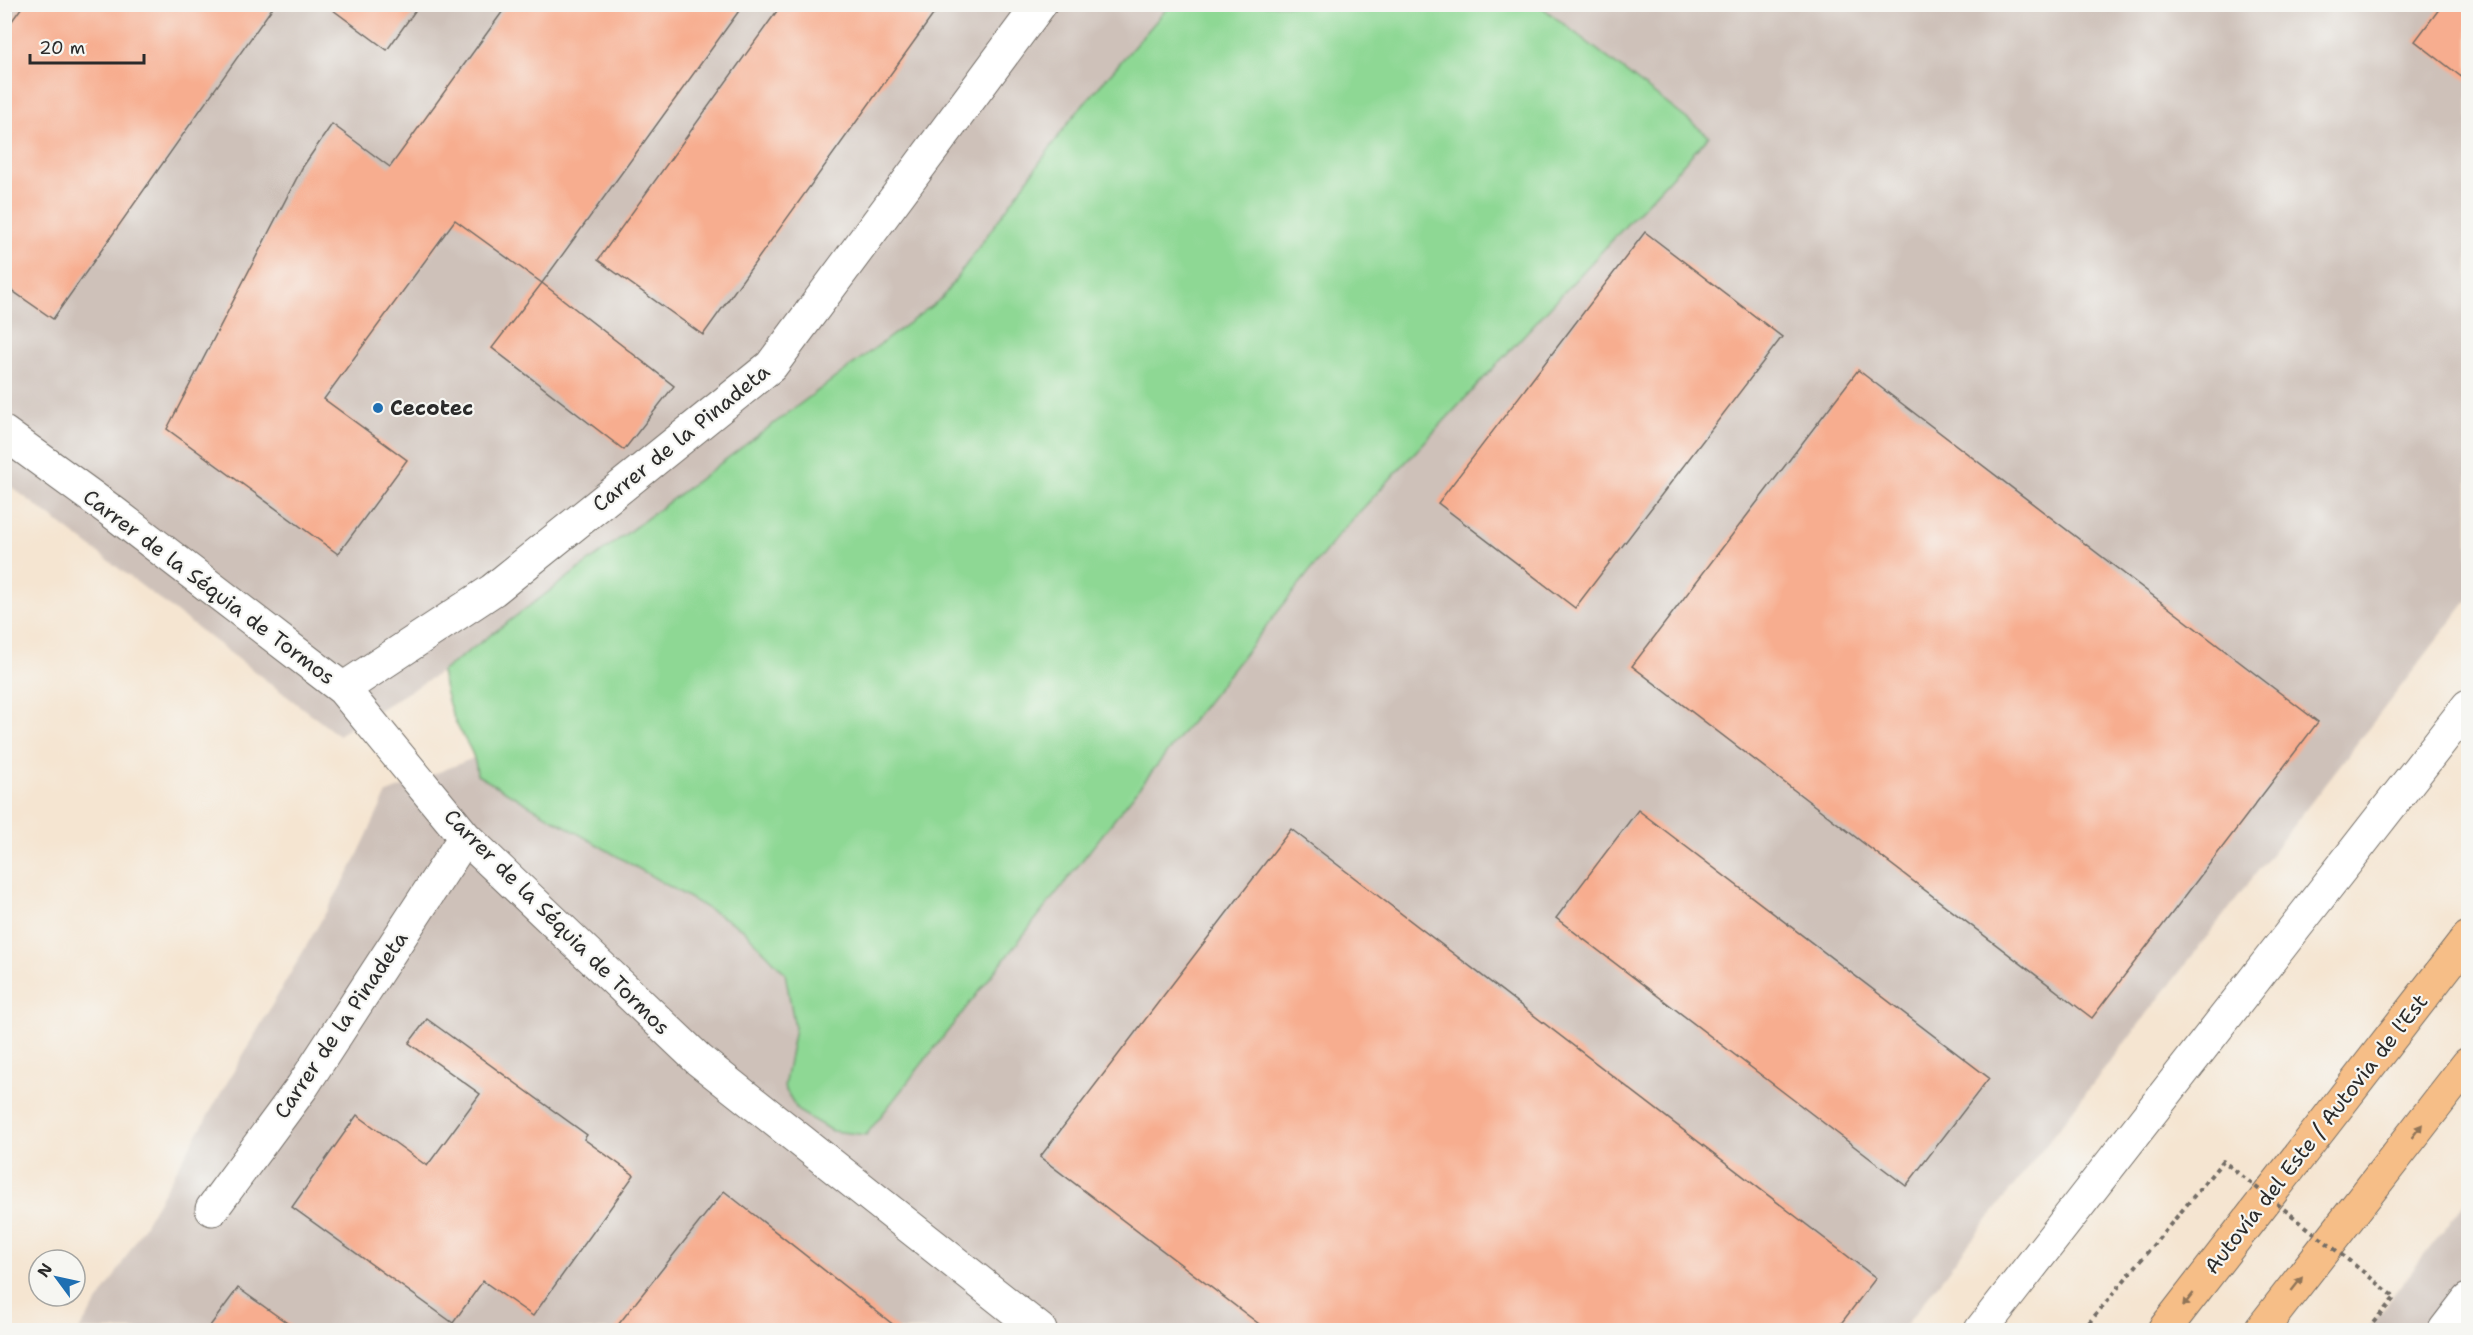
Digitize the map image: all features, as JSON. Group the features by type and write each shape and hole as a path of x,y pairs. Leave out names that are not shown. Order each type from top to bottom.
{"highway":[{"name":"Autovía del Este / Autovia de l'Est","path":"2164,1330 2469,938"},
{"path":"2260,1330 2469,1064"}],"street":[{"name":"Carrer de la Pinadeta","path":"343,689 493,590 771,366 1040,4"},
{"name":"Carrer de la Séquia de Tormos","path":"4,433 114,513 343,689 465,837 699,1060 1040,1330"},
{"path":"1981,1330 2469,705"},
{"name":"Carrer de la Pinadeta","path":"212,1209 302,1088 465,837"},
{"path":"2445,1330 2469,1300"}],"path":[{"path":"2083,1330 2223,1161 2395,1297 2367,1330"}],"shaded area":[{"path":"4,5 1170,5 1071,119 942,298 441,672 338,735 5,482"},
{"path":"1539,5 2468,5 2468,600 1902,1330 79,1330 116,1274 351,869 387,793 476,757 477,775 743,929 785,973 795,1028 784,1087 866,1135 1339,534 1709,136"},
{"path":"2468,1198 2468,1330 2367,1330 2403,1283"}],"green space":[{"path":"1170,5 1539,5 1709,136 1339,534 866,1135 832,1131 798,1111 784,1087 795,1028 785,973 743,929 477,775 472,753 451,710 441,672 942,298 1071,119"}],"building":[{"path":"24,4 275,4 53,319 4,285 4,32"},
{"path":"325,4 420,4 387,50"},
{"path":"508,4 744,4 542,283 455,220 324,399 407,460 338,554 167,429 302,168 332,124 390,167"},
{"path":"782,4 941,4 703,335 598,260"},
{"path":"2443,4 2468,4 2468,82 2415,41"},
{"path":"1645,232 1782,337 1575,608 1438,503"},
{"path":"542,283 674,386 624,450 492,348"},
{"path":"1858,370 2318,722 2092,1018 1632,666"},
{"path":"1638,810 1989,1078 1906,1186 1556,918"},
{"path":"1291,829 1876,1278 1836,1330 1267,1330 1040,1157"},
{"path":"427,1019 587,1135 584,1139 634,1175 533,1316 483,1281 453,1323 292,1207 357,1115 427,1166 480,1094 409,1043"},
{"path":"724,1191 900,1330 614,1330"},
{"path":"238,1288 297,1330 207,1330"}],"place":[{"name":"Cecotec","path":"378,408"}]}
